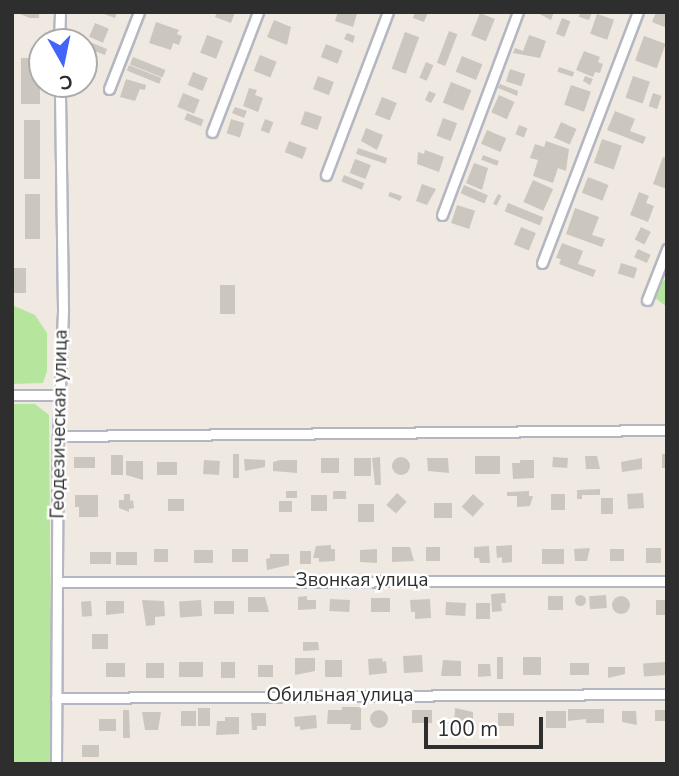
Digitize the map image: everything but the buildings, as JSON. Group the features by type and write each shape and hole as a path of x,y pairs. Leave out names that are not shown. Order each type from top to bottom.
{"street":[{"path":"109,89 139,12"},
{"path":"212,132 258,12"},
{"path":"326,175 388,12"},
{"path":"442,215 518,12"},
{"path":"542,263 638,12"},
{"name":"Геодезическая улица","path":"56,764 58,436 63,309 60,98"},
{"path":"647,300 667,249"},
{"path":"12,395 60,394"},
{"path":"58,436 667,430"},
{"name":"Звонкая улица","path":"57,582 667,581"},
{"name":"Обильная улица","path":"56,698 667,694"}],"green space":[{"path":"667,280 667,307 651,295"},
{"path":"12,305 35,315 47,333 47,371 43,383 12,384"},
{"path":"12,404 35,404 49,415 52,764 12,764"}]}
